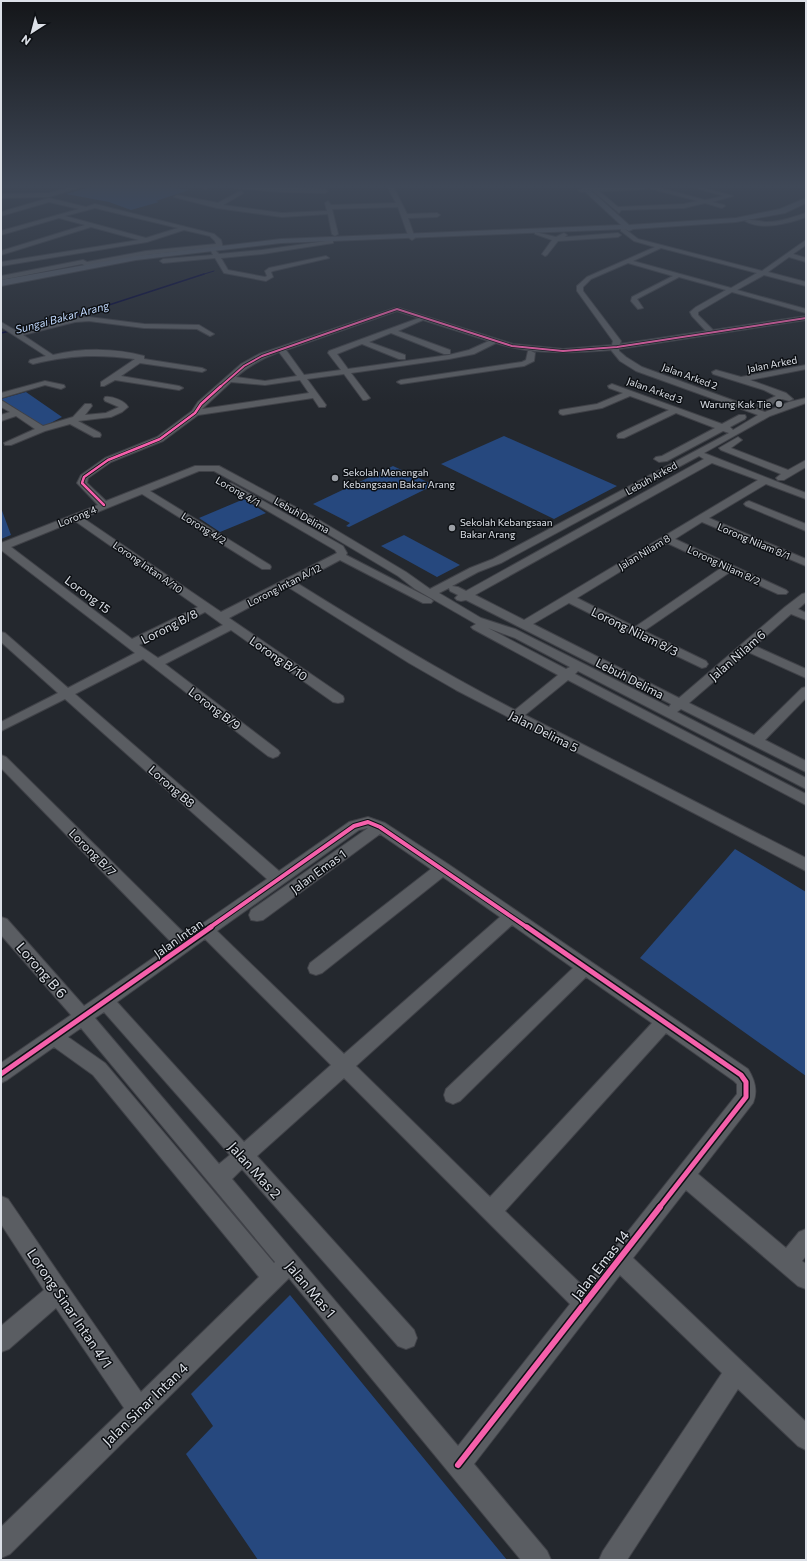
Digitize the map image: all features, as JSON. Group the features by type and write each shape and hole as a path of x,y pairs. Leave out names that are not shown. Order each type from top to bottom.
{"main road":[{"path":"1,284 85,264 119,259"},
{"path":"1,284 146,259"}],"street":[{"path":"1,264 34,259"},
{"path":"163,261 174,259"},
{"path":"220,259 223,269 226,272 267,279 270,277 268,271 271,269 322,259"},
{"path":"628,261 633,259"},
{"path":"709,259 806,284"},
{"path":"708,330 694,315 694,312 698,308 762,273 782,259"},
{"path":"628,261 806,311"},
{"name":"Jalan Arked 2","path":"628,261 589,278 580,286 580,291 623,359 639,369 766,414"},
{"path":"1,278 85,264"},
{"path":"781,267 777,272 806,280"},
{"path":"640,308 634,301 634,298 679,275"},
{"path":"392,310 491,343 537,350 563,351 806,323"},
{"path":"104,505 82,483 84,477 108,460 147,446 160,439 195,413 201,404 251,361 392,310 403,310 504,349 531,353 572,355 806,311"},
{"path":"708,330 806,318"},
{"path":"8,329 88,319 144,326 198,327 210,334"},
{"path":"366,398 332,353 420,320"},
{"path":"8,329 48,354 50,357"},
{"path":"392,331 447,352"},
{"path":"362,342 402,357"},
{"path":"230,379 261,383 302,378 456,356 471,352 491,343"},
{"path":"281,349 322,404"},
{"path":"34,362 50,357 81,352 97,352 141,358 104,384"},
{"path":"401,382 524,364 530,361 531,353"},
{"path":"138,360 202,370"},
{"path":"386,366 409,392"},
{"name":"Jalan Arked","path":"741,380 806,367"},
{"path":"716,372 767,388 788,398"},
{"path":"113,378 179,388"},
{"path":"1,396 45,383 61,387"},
{"name":"Jalan Arked 3","path":"612,386 735,432"},
{"path":"563,412 606,404 630,393"},
{"path":"659,459 723,428 755,410 788,398 806,394"},
{"path":"195,413 315,395"},
{"name":"Lebuh Arked","path":"447,594 474,570 497,561 702,451 766,414 788,398 806,400"},
{"path":"8,443 42,429 74,419 108,415 118,412 124,407 123,405 108,399"},
{"path":"1,403 42,429"},
{"name":"Lebuh Arked","path":"447,594 717,453 788,410 806,404"},
{"path":"74,419 88,406"},
{"path":"621,436 676,410"},
{"path":"1,418 17,414"},
{"path":"74,419 97,434"},
{"path":"702,451 717,453 785,476 806,488"},
{"path":"717,453 765,480 806,496"},
{"path":"785,476 806,463"},
{"name":"Lorong 4","path":"2,546 198,468"},
{"name":"Lebuh Delima","path":"198,468 216,468 310,519 402,574 419,587 447,594 521,630 681,703 806,767"},
{"name":"Lorong 4/1","path":"198,468 341,553 566,675 806,800"},
{"name":"Jalan Nilam 8","path":"521,630 568,598 765,480"},
{"name":"Lorong 4/2","path":"142,490 266,567"},
{"path":"750,504 806,528"},
{"name":"Lorong Intan A/10","path":"76,517 221,617"},
{"name":"Lorong Nilam 8/1","path":"701,518 806,563"},
{"name":"Lorong Nilam 8/2","path":"667,539 782,592"},
{"name":"Lorong 15","path":"2,546 156,664"},
{"name":"Lorong Intan A/12","path":"221,617 289,583 341,553"},
{"name":"Lebuh Arked","path":"447,594 481,574 497,561"},
{"path":"635,632 728,568"},
{"name":"Jalan Delima 5","path":"289,583 437,675 806,865"},
{"name":"Lebuh Delima","path":"447,594 478,620 521,630 578,665 806,784"},
{"name":"Jalan Nilam 6","path":"669,713 806,596"},
{"name":"Lorong Nilam 8/3","path":"568,598 702,664"},
{"name":"Lorong B/8","path":"131,644 206,607"},
{"path":"789,609 806,617"},
{"name":"Lorong B/10","path":"221,617 338,699"},
{"path":"156,664 232,625"},
{"name":"Lorong B8","path":"1,636 278,879"},
{"path":"747,647 806,674"},
{"path":"1,727 143,654"},
{"name":"Lorong B/9","path":"156,664 274,753"},
{"path":"515,716 578,665"},
{"path":"756,741 806,691"},
{"name":"Lorong B/7","path":"1,760 185,945"},
{"path":"374,824 443,868 664,1022 491,1210"},
{"name":"Jalan Intan","path":"1,1074 354,826 374,824"},
{"name":"Jalan Emas 1","path":"257,915 374,824"},
{"path":"316,968 443,868"},
{"path":"218,1178 512,916"},
{"name":"Lorong B 6","path":"1,924 83,1017"},
{"path":"206,930 345,1065 584,1303"},
{"path":"453,1095 585,967"},
{"name":"Jalan Mas 2","path":"105,1001 406,1338"},
{"name":"Jalan Mas 1","path":"83,1017 218,1178 281,1271 458,1465 538,1560"},
{"name":"Jalan Emas 14","path":"458,1465 746,1096 746,1082 741,1075 664,1022"},
{"path":"54,1037 99,1069 281,1271"},
{"path":"684,1175 806,1278"},
{"name":"Lorong Sinar Intan 4/1","path":"1,1206 58,1292 140,1410"},
{"path":"788,1263 806,1238"},
{"path":"618,1259 806,1438"},
{"name":"Jalan Sinar Intan 4","path":"1,1545 281,1271"},
{"path":"1,1341 58,1292"},
{"path":"612,1560 736,1372"}],"shaded area":[{"path":"26,392 62,417 43,427 1,399"},
{"path":"504,436 617,486 554,519 441,464"},
{"path":"393,466 434,485 349,527 346,526 350,523 313,504"},
{"path":"244,499 266,513 220,532 199,518"},
{"path":"1,508 11,535 1,539"},
{"path":"404,535 460,565 437,577 381,546"},
{"path":"735,849 806,892 806,1076 640,958"},
{"path":"290,1295 507,1560 258,1560 186,1454 213,1426 191,1394"}],"waterway":[{"name":"Sungai Bakar Arang","path":"201,275 214,271"},
{"name":"Sungai Bakar Arang","path":"1,333 72,317 204,274"}],"cycle path":[{"path":"104,505 82,483 84,477 108,460 160,439 195,413 201,404 244,366 262,356 397,309 512,346 563,351 617,347 806,318"},
{"path":"1,1074 354,826 368,822 380,827 410,846 741,1075 746,1082 746,1097 458,1465"}],"place":[{"name":"Warung Kak Tie","path":"779,404"},
{"name":"Sekolah Menengah Kebangsaan Bakar Arang","path":"335,478"},
{"name":"Sekolah Kebangsaan Bakar Arang","path":"452,528"}]}
